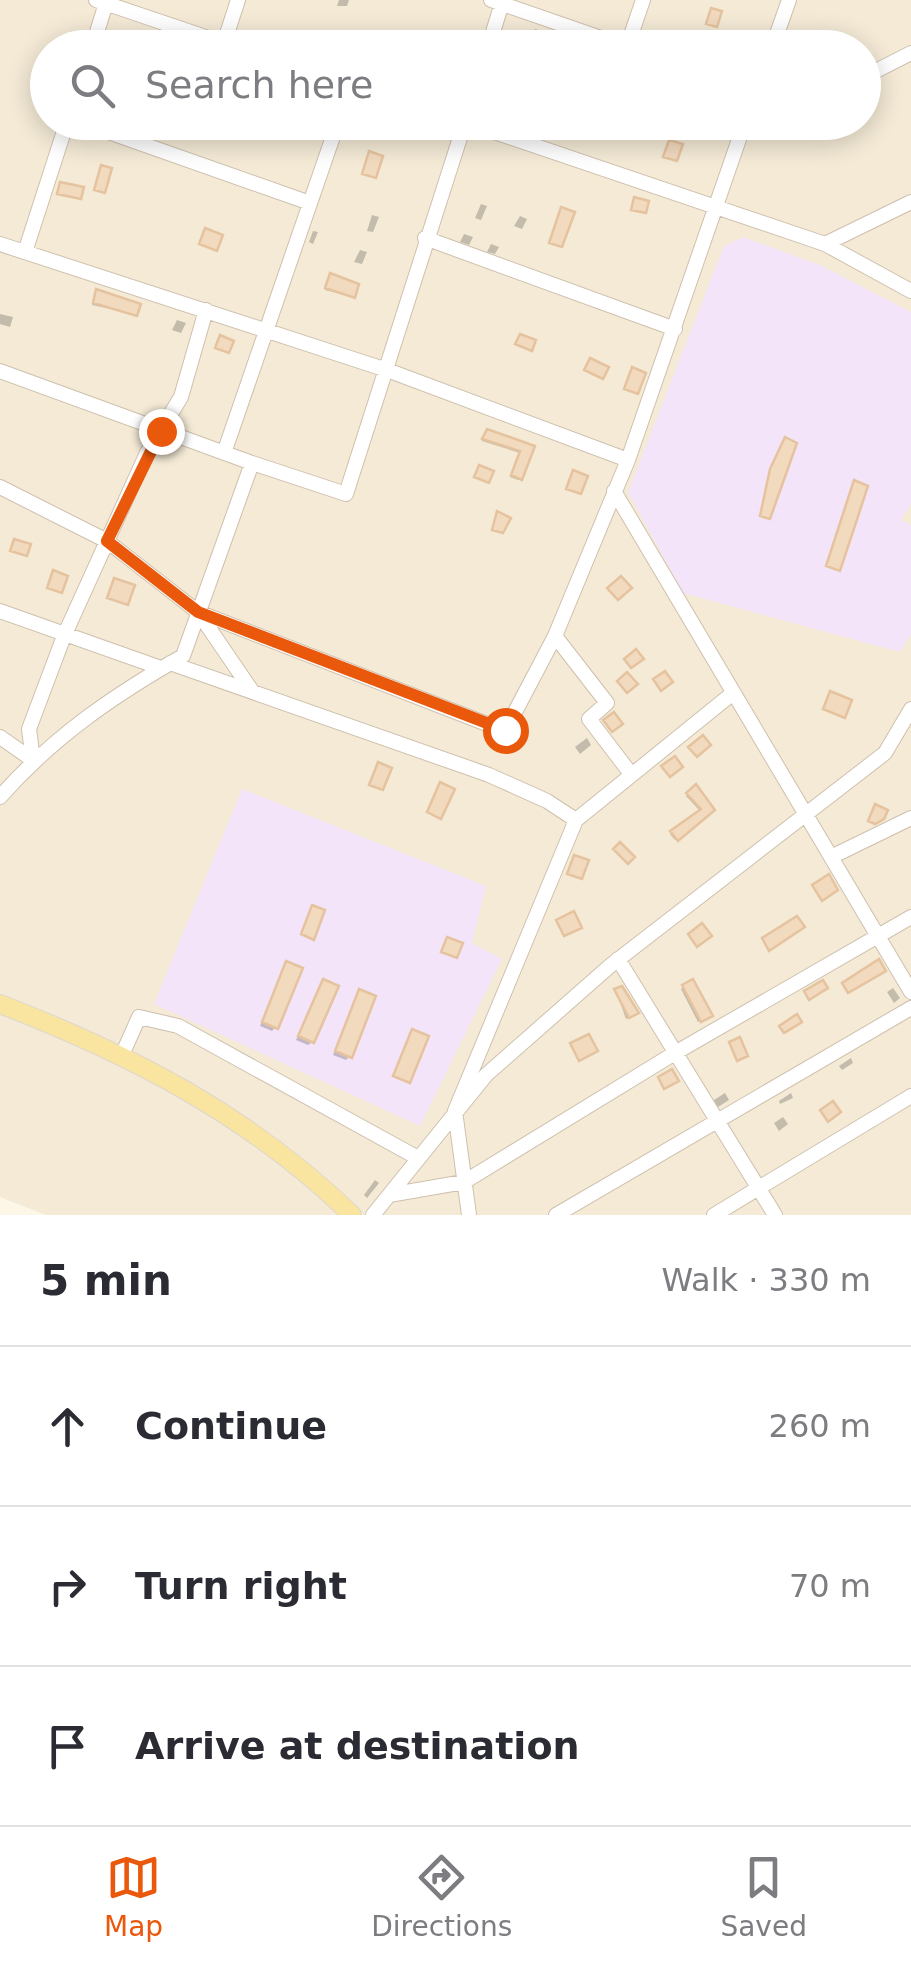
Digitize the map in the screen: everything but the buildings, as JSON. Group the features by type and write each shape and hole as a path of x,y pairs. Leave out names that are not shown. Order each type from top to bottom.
{"main road":[{"path":"0,1004 122,1055 245,1124 292,1159 352,1215"}],"street":[{"path":"233,30 238,0"},
{"path":"634,30 644,0"},
{"path":"778,30 789,0"},
{"path":"96,30 103,1 187,30"},
{"path":"492,30 499,1 581,30"},
{"path":"881,69 911,54"},
{"path":"25,252 61,140"},
{"path":"131,140 310,203"},
{"path":"224,453 332,140"},
{"path":"0,370 161,431 346,494 459,140"},
{"path":"518,140 824,244 911,291"},
{"path":"0,487 107,541 198,612 505,730 555,636 628,460 738,140"},
{"path":"824,244 911,202"},
{"path":"426,238 675,329"},
{"path":"0,244 387,370 628,460"},
{"path":"33,760 30,729 64,636 161,431 182,397 206,310"},
{"path":"0,797 33,760 109,698 184,656 252,462"},
{"path":"614,491 911,992"},
{"path":"0,611 64,636 252,691 488,774 547,800 576,820"},
{"path":"198,612 252,691"},
{"path":"555,636 606,703 589,720 631,774"},
{"path":"469,1215 455,1110 576,820 733,693"},
{"path":"373,1215 486,1075 618,960 885,754 908,720"},
{"path":"0,737 33,760"},
{"path":"830,857 911,818"},
{"path":"389,1194 464,1182 674,1053 911,917"},
{"path":"618,960 775,1215"},
{"path":"556,1215 911,1008"},
{"path":"122,1055 139,1017 178,1026 418,1158"},
{"path":"714,1215 911,1096"}],"shaded area":[{"path":"0,0 911,0 911,1215 46,1215 0,1197"},
{"path":"743,237 820,265 911,312 911,504 901,520 911,525 911,635 900,652 683,593 628,492 724,246"},
{"path":"242,789 486,886 472,943 502,959 420,1126 154,1004"}],"route":[{"path":"161,431 107,541 198,612 505,730"}]}
